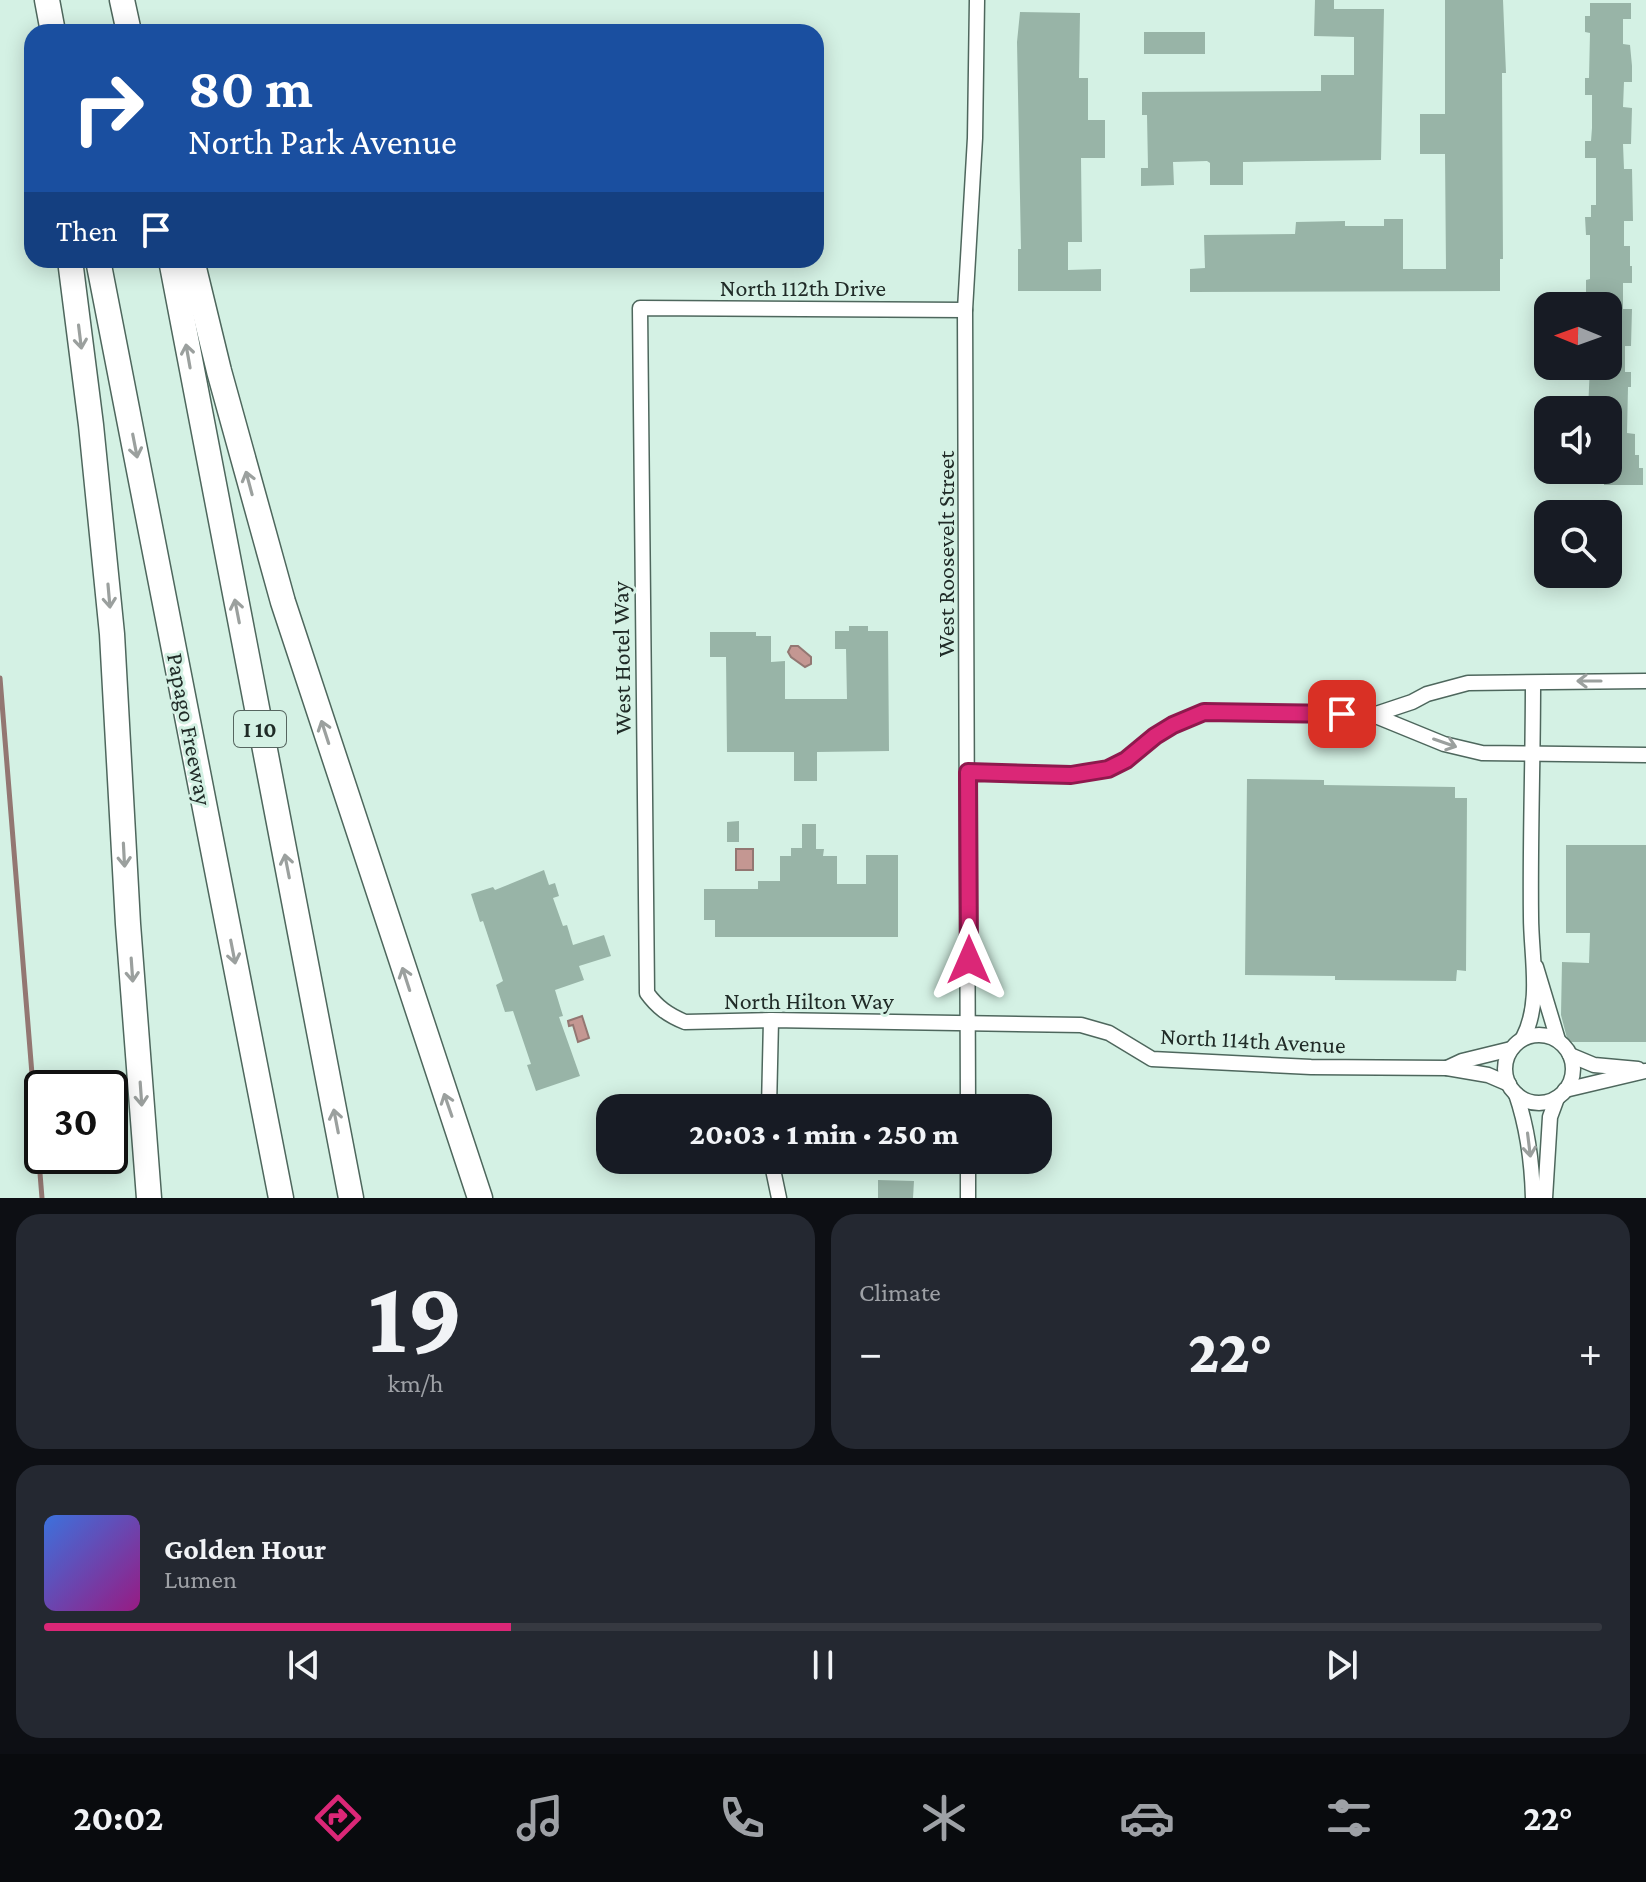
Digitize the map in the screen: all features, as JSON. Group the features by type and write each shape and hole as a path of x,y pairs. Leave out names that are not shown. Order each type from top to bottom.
{"highway":[{"path":"36,0 38,24"},
{"path":"47,0 52,24"},
{"path":"122,0 127,24"},
{"path":"71,268 93,440 112,634 128,924 149,1198"},
{"name":"Papago Freeway","path":"100,268 281,1198"},
{"name":"I 10","path":"172,268 351,1198"},
{"path":"194,268 227,402 283,602 480,1198"}],"street":[{"name":"West Roosevelt Street","path":"968,1094 965,310 975,138 977,0"},
{"name":"North 112th Drive","path":"640,308 965,310"},
{"name":"West Hotel Way","path":"640,308 645,977 647,993 655,1004"},
{"path":"968,772 1071,775 1108,769 1126,760 1164,731 1204,712 1373,715 1427,694 1468,683 1646,681"},
{"path":"1533,683 1530,920 1533,1009 1523,1038 1511,1049 1505,1066 1530,1145 1533,1198"},
{"path":"1373,715 1456,747 1482,753 1646,755"},
{"path":"1533,959 1544,986 1558,1040 1570,1055 1594,1065 1626,1066 1645,1071"},
{"name":"North Hilton Way","path":"655,1004 672,1017 685,1022 969,1023"},
{"path":"769,1094 771,1020"},
{"name":"North 114th Avenue","path":"969,1023 1081,1025 1109,1033 1152,1059 1175,1062 1447,1068"},
{"path":"1523,1038 1547,1036 1558,1040"},
{"path":"1447,1068 1462,1061 1511,1049"},
{"path":"1545,1198 1550,1117 1573,1073 1570,1055"},
{"path":"1447,1068 1488,1075 1531,1102 1540,1103 1561,1094 1645,1071"},
{"path":"774,1174 779,1198"},
{"path":"968,1174 968,1198"}],"shaded area":[{"path":"791,646 798,646 811,657 811,664 805,667 791,657 788,652"},
{"path":"736,849 753,849 753,870 736,870"},
{"path":"582,1016 589,1038 578,1042 573,1025 569,1026 568,1021"}],"building":[{"path":"1315,0 1334,0 1334,9 1384,9 1381,160 1243,162 1243,185 1210,185 1210,163 1207,161 1173,162 1174,185 1141,186 1141,168 1148,168 1147,115 1142,115 1142,92 1321,91 1321,75 1354,75 1354,37 1314,36"},
{"path":"1445,0 1503,0 1506,73 1502,73 1503,259 1500,259 1500,291 1190,292 1190,269 1205,268 1204,235 1295,234 1296,222 1345,221 1345,226 1384,226 1384,219 1403,219 1403,269 1446,269 1445,154 1420,154 1420,114 1445,114"},
{"path":"1590,3 1631,3 1631,19 1623,19 1623,44 1630,45 1632,82 1624,82 1623,107 1632,108 1631,144 1623,144 1624,169 1632,169 1633,221 1624,221 1624,246 1630,246 1632,283 1623,283 1623,309 1632,309 1631,346 1625,346 1625,372 1631,372 1627,433 1635,434 1635,455 1639,455 1639,468 1643,468 1643,485 1604,485 1622,484 1622,396 1589,396 1589,380 1622,380 1622,292 1586,292 1586,280 1590,279 1590,235 1586,235 1585,217 1591,217 1591,205 1596,205 1596,158 1585,158 1585,141 1591,141 1592,128 1592,95 1585,95 1585,78 1589,78 1590,33 1585,32 1585,16 1590,16"},
{"path":"1020,12 1080,13 1079,78 1088,78 1088,120 1105,120 1105,158 1081,158 1082,242 1068,242 1068,270 1101,269 1101,291 1018,291 1018,249 1021,249 1017,42"},
{"path":"1144,32 1205,32 1205,54 1144,54"},
{"path":"849,626 868,626 868,631 888,631 889,751 817,752 817,781 794,781 794,752 727,752 726,657 710,657 710,632 756,632 756,636 771,636 771,662 785,661 785,699 847,699 846,649 835,649 835,631 849,631"},
{"path":"1247,779 1324,780 1324,785 1455,787 1455,798 1467,798 1466,971 1457,970 1456,981 1335,980 1335,976 1245,975"},
{"path":"739,821 739,842 727,842 727,822"},
{"path":"802,824 816,824 816,849 824,849 823,856 837,856 837,884 866,884 866,855 898,855 898,937 715,937 715,920 704,920 704,889 758,889 758,881 780,881 780,856 791,856 791,848 802,848"},
{"path":"1566,845 1646,845 1646,1042 1568,1042 1561,1015 1562,962 1589,963 1590,933 1566,933"},
{"path":"544,870 549,885 555,883 559,896 553,898 573,945 604,935 611,956 579,966 584,980 555,990 563,1016 559,1017 580,1076 536,1091 527,1065 531,1064 513,1011 505,1012 496,985 503,981 471,894 493,887 495,890"},
{"path":"878,1180 914,1181 913,1198 878,1198"}],"waterway":[{"path":"0,678 42,1198"}],"route":[{"path":"969,960 968,772 1071,775 1108,769 1126,760 1173,725 1204,712 1342,714"}]}
